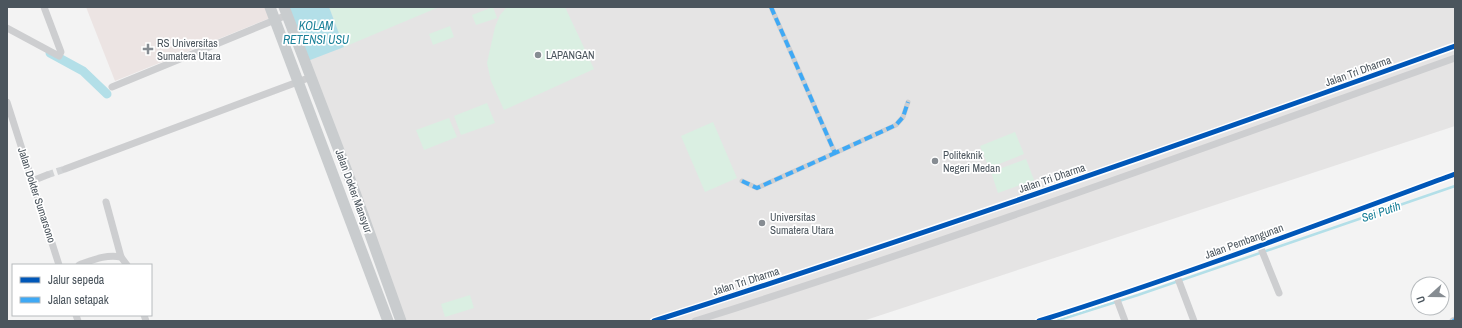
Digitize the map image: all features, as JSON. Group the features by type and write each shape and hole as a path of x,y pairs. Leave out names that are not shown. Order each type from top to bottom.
{"main road":[{"name":"Jalan Dokter Mansyur","path":"270,7 388,321"},
{"name":"Jalan Dokter Mansyur","path":"285,11 356,195 401,321"}],"street":[{"path":"7,28 60,55 61,52 44,7"},
{"path":"771,7 834,153"},
{"path":"112,87 274,20 285,11"},
{"name":"Jalan Tri Dharma","path":"654,321 835,263 1281,109 1455,46"},
{"name":"Jalan Tri Dharma","path":"695,321 943,240 1455,58"},
{"path":"292,67 305,62"},
{"path":"65,169 311,77"},
{"name":"Jalan Dokter Sumarsono","path":"7,102 59,264"},
{"path":"742,181 757,188 896,125 903,117 908,102"},
{"path":"1281,109 1285,118"},
{"name":"Jalan Pembangunan","path":"1039,321 1050,320 1178,279 1455,174"},
{"path":"32,181 47,176"},
{"path":"106,202 121,256 126,264"},
{"path":"1261,248 1279,293"},
{"path":"82,264 107,255 121,256"},
{"path":"1178,279 1194,321"},
{"path":"1117,299 1125,321"}],"shaded area":[{"name":"RS Universitas Sumatera Utara","path":"86,7 266,7 270,18 115,81"},
{"name":"Universitas Sumatera Utara","path":"284,7 1455,7 1455,126 863,321 401,321"}],"green space":[{"path":"329,7 439,7 344,47"},
{"path":"493,7 497,18 476,25 472,15"},
{"name":"LAPANGAN","path":"507,7 565,7 594,69 504,110 491,81 487,63 495,27 500,15"},
{"path":"450,26 454,37 433,45 429,34"},
{"path":"487,103 495,123 461,135 454,116"},
{"path":"449,118 457,137 424,150 416,130"},
{"path":"713,122 737,178 705,192 681,136"},
{"path":"1015,132 1024,154 989,168 980,146"},
{"path":"1026,159 1034,180 998,193 991,172"},
{"path":"470,295 474,308 445,317 441,304"}],"water":[{"name":"KOLAM RETENSI USU","path":"284,7 329,7 344,47 305,62"}],"waterway":[{"path":"50,53 83,71 107,94"},
{"name":"Sei Putih","path":"1056,321 1138,295 1455,186"}],"tunnel":[{"path":"47,175 65,169"}],"marked path":[{"path":"771,7 835,153 896,125 903,117 908,102"},
{"path":"742,181 757,188 835,153"}],"cycle path":[{"path":"654,321 1056,187 1455,46"},
{"path":"1039,321 1196,269 1455,174"}],"place":[{"name":"RS Universitas Sumatera Utara","path":"148,49"},
{"name":"LAPANGAN","path":"538,55"},
{"name":"Politeknik Negeri Medan","path":"935,161"},
{"name":"Universitas Sumatera Utara","path":"762,223"}]}
